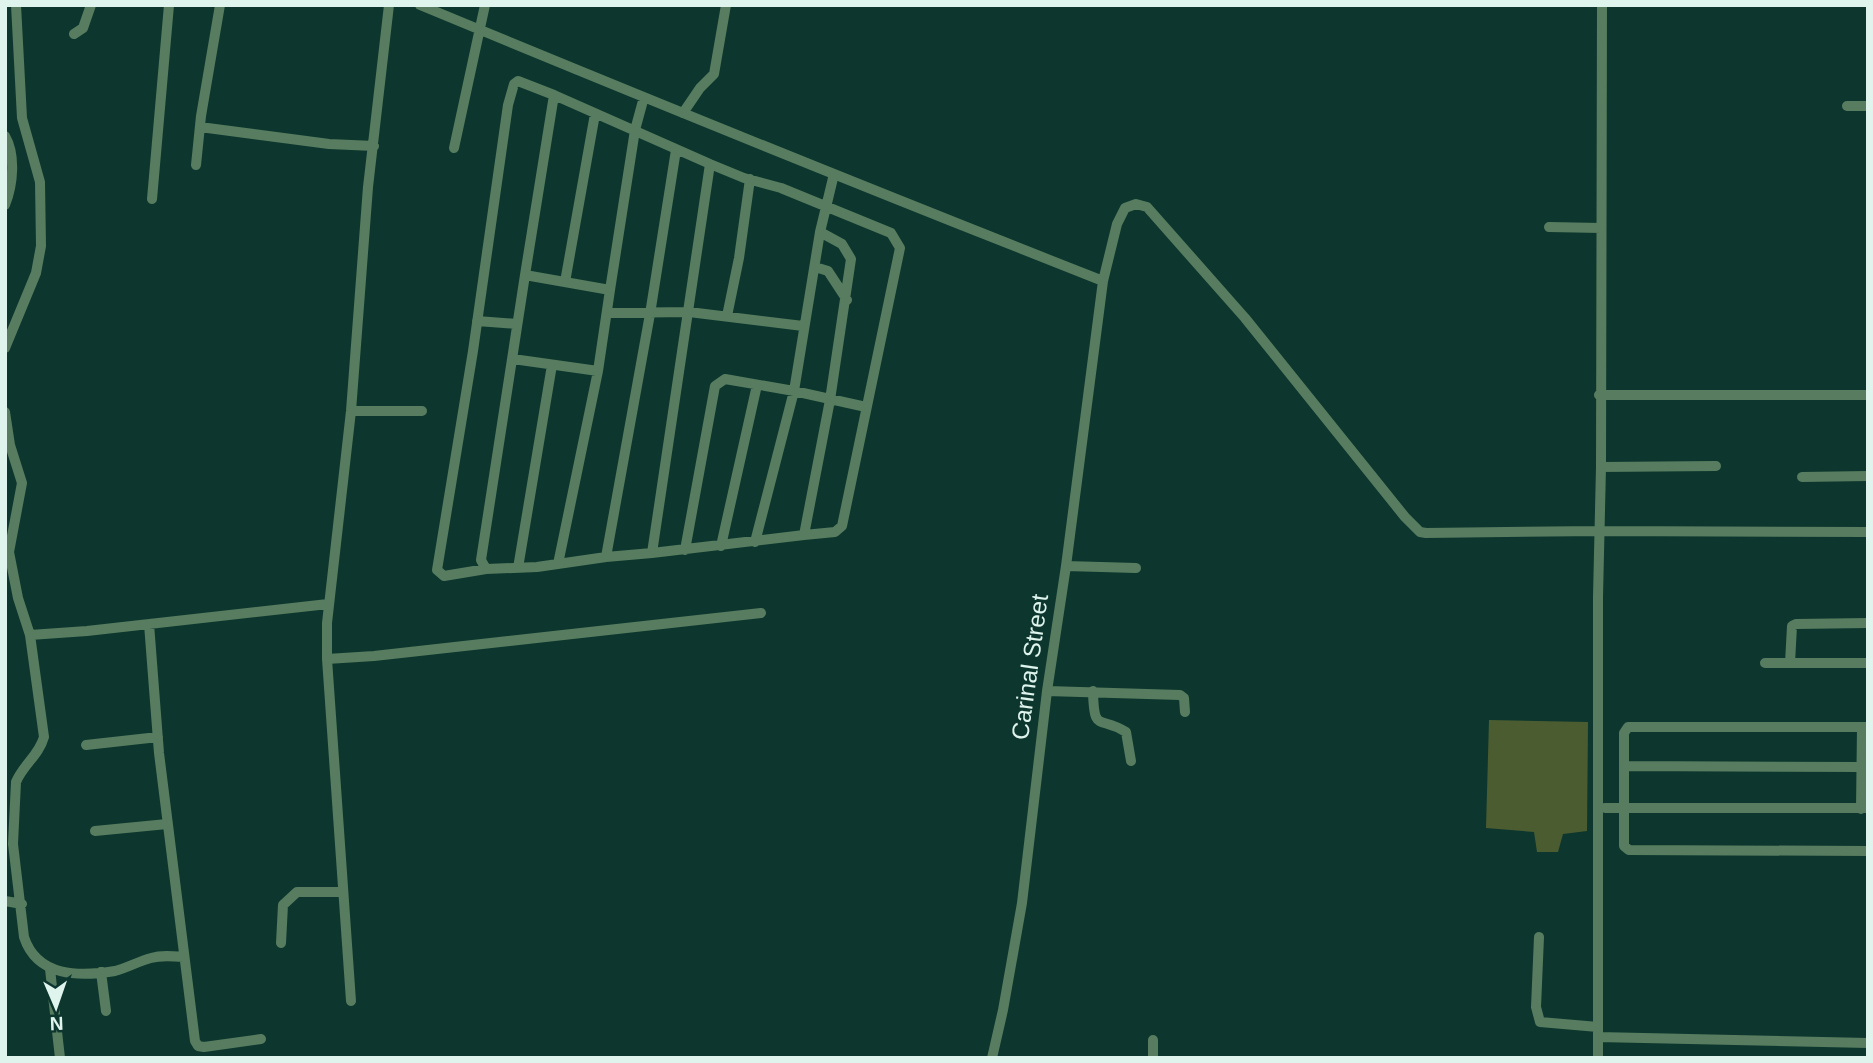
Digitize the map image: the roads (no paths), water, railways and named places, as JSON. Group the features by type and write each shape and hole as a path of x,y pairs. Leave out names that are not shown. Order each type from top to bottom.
{"street":[{"path":"5,348 36,273 41,246 40,182 22,118 16,5"},
{"path":"74,34 83,28 90,5"},
{"path":"152,199 169,5"},
{"path":"196,165 220,5"},
{"path":"351,1001 327,659 328,604 351,411 367,201 389,5"},
{"path":"420,5 1102,281"},
{"path":"454,148 485,5"},
{"path":"683,113 714,74 726,5"},
{"path":"1598,1058 1602,5"},
{"path":"519,81 554,94 710,164 891,233 900,248 842,526 835,532 558,564 485,569 444,576 437,570 508,105 514,84 519,81"},
{"path":"485,569 481,560 554,94"},
{"path":"558,564 598,371 635,130 644,97"},
{"path":"1847,106 1868,106"},
{"path":"565,282 595,114"},
{"path":"200,127 347,146 374,146"},
{"path":"5,136 10,148 12,178 11,191 5,205"},
{"path":"607,557 676,149"},
{"path":"652,553 710,164"},
{"path":"755,542 794,390 820,232 834,174"},
{"path":"727,316 750,179"},
{"name":"Carinal Street","path":"992,1058 1022,903 1047,691 1066,566 1102,281 1125,208 1136,204 1147,207 1245,318 1405,517 1420,532 1599,531"},
{"path":"1549,226 1601,228"},
{"path":"803,535 830,400 851,259 849,252 836,239 820,232"},
{"path":"815,267 828,271 846,300"},
{"path":"525,275 610,290"},
{"path":"607,313 689,312 803,326"},
{"path":"477,321 517,324"},
{"path":"513,359 598,371"},
{"path":"518,568 552,365"},
{"path":"685,550 715,386 725,379 794,390 866,407"},
{"path":"721,546 757,385"},
{"path":"1599,395 1868,395"},
{"path":"351,411 422,411"},
{"path":"5,412 10,445 22,483 9,552 18,598 30,635 44,737 41,748 20,773 16,782 13,844 24,937 39,962 50,969 63,972 116,971 151,958 183,957"},
{"path":"1601,467 1716,466"},
{"path":"1802,477 1868,476"},
{"path":"1599,531 1868,532"},
{"path":"1066,566 1136,568"},
{"path":"30,635 328,604"},
{"path":"327,659 761,613"},
{"path":"1790,663 1791,626 1868,623"},
{"path":"149,624 167,824 195,1041 198,1046 261,1039"},
{"path":"1765,663 1868,663"},
{"path":"1047,691 1180,695 1184,698 1185,712"},
{"path":"1093,691 1095,717 1100,723 1126,733 1131,761"},
{"path":"1605,808 1623,807 1864,808 1862,767 1865,727 1628,727 1624,733 1623,807 1624,846 1629,850 1868,850"},
{"path":"86,745 158,737"},
{"path":"1624,766 1862,767"},
{"path":"95,831 167,824"},
{"path":"281,943 283,905 297,892 343,892"},
{"path":"5,901 22,904"},
{"path":"1539,937 1536,1007 1540,1022 1598,1032 1868,1042"},
{"path":"50,969 60,1058"},
{"path":"101,972 106,1010"},
{"path":"1153,1040 1153,1058"}]}
